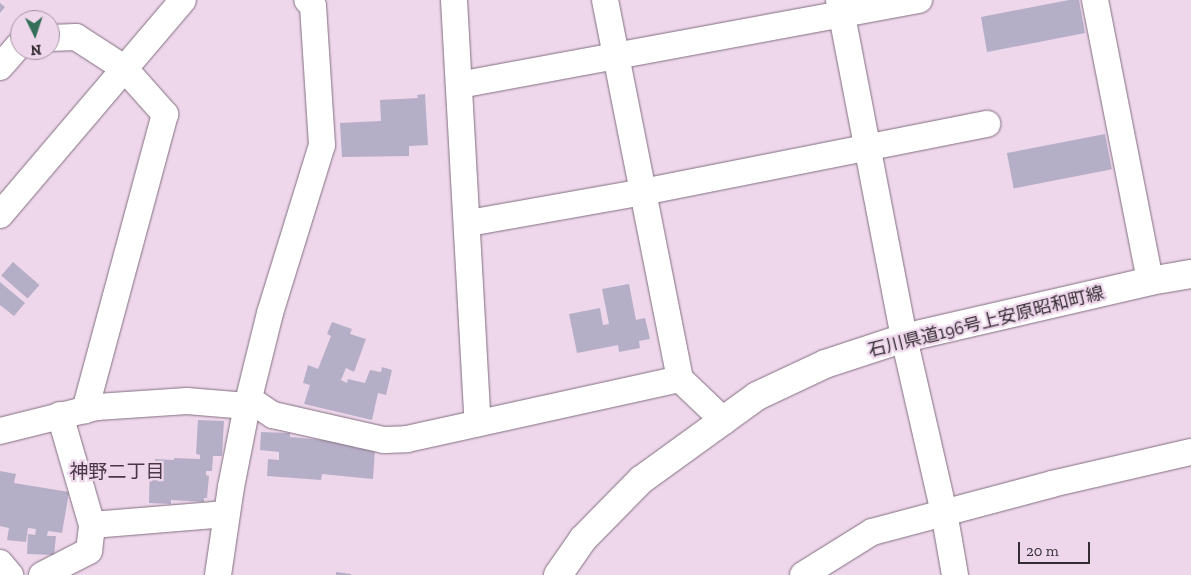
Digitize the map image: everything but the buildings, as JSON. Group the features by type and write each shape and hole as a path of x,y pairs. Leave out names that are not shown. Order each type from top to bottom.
{"main road":[{"name":"石川県道196号上安原昭和町線","path":"558,575 584,539 641,480 757,396 825,364 904,338 1150,281 1191,274"}],"street":[{"path":"0,215 183,0"},
{"path":"218,575 227,514 248,403 270,313 322,145 313,6 307,0"},
{"path":"454,0 469,223 478,423"},
{"path":"605,0 680,379 724,421"},
{"path":"459,84 616,55 841,8 919,0"},
{"path":"1095,0 1150,281"},
{"path":"841,8 904,338 944,512 955,575"},
{"path":"42,575 89,550 92,525 72,412 164,114 124,68 76,37 60,38"},
{"path":"0,67 10,56"},
{"path":"469,223 868,149 987,124"},
{"path":"0,430 98,407 187,401 248,403 273,415 384,440 407,439 680,379"},
{"path":"802,575 872,532 944,512 1191,452"},
{"path":"92,525 227,514"},
{"path":"0,563 10,575"}],"district":[{"name":"神野二丁目","path":"117,472"}]}
